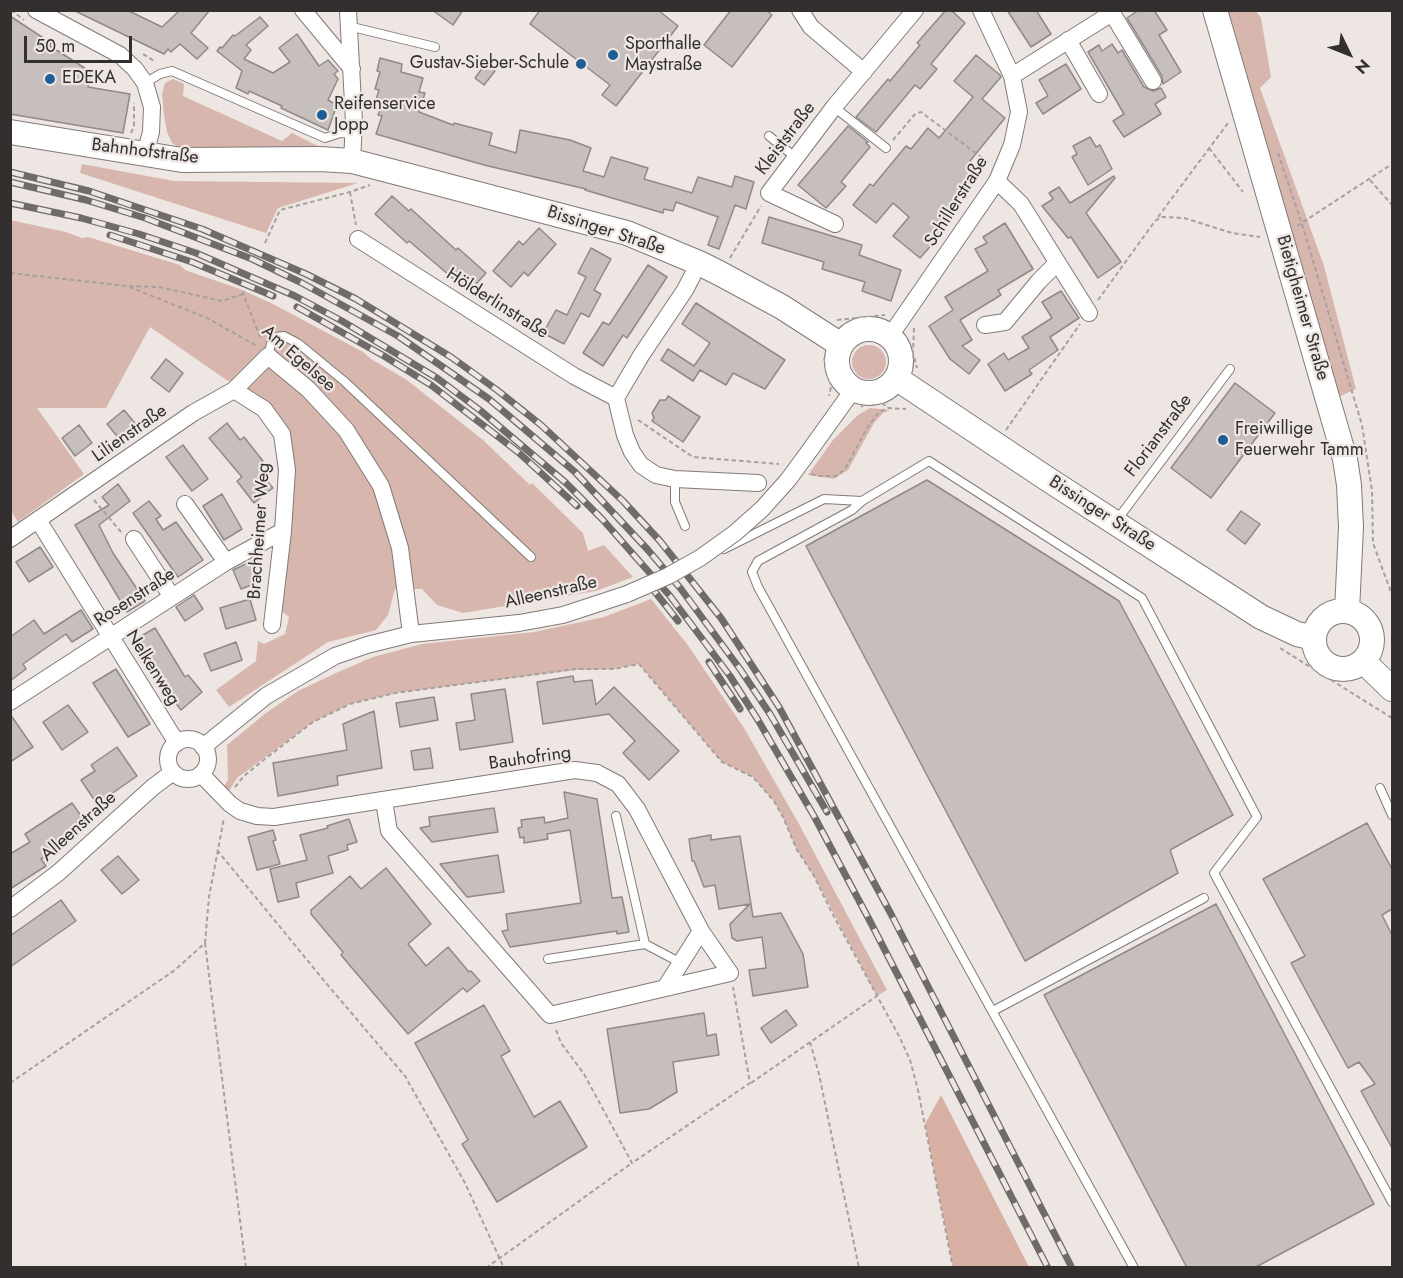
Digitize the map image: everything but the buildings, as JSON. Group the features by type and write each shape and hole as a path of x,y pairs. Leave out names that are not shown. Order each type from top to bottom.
{"main road":[{"name":"Bietigheimer Straße","path":"1215,10 1242,104 1291,228 1345,459 1351,511 1347,610"},
{"name":"Bahnhofstraße","path":"10,132 182,160 320,159 352,162"},
{"name":"Bissinger Straße","path":"352,162 627,233 699,263 782,307 832,339"},
{"path":"869,328 880,330 897,328 906,392 882,391 847,398 832,339 869,328"},
{"name":"Bissinger Straße","path":"906,392 996,444 1261,617 1297,634 1314,638"},
{"path":"1347,610 1364,619 1372,635 1370,653 1363,661 1351,668 1343,669 1328,664 1317,653 1314,638 1321,620 1329,614 1347,610"},
{"path":"1363,661 1392,689"}],"street":[{"path":"303,10 352,69"},
{"path":"800,10 811,27 864,72"},
{"name":"Kleiststraße","path":"835,224 769,193 834,107 915,10"},
{"name":"Schillerstraße","path":"897,328 999,176 1012,145 1019,112 1012,76 981,10"},
{"path":"1012,76 1112,13 1153,81"},
{"path":"31,16 120,55 135,69 140,89 148,92 152,115 151,132 145,154"},
{"path":"347,18 352,69 354,134 352,162"},
{"path":"1068,40 1099,94"},
{"path":"999,176 1021,204 1089,313"},
{"name":"Hölderlinstraße","path":"358,239 574,376 616,398"},
{"path":"699,263 616,398 625,435 632,452 641,465 656,475 675,479 758,483"},
{"path":"985,326 1005,322 1057,263"},
{"name":"Lilienstraße","path":"10,539 193,413 234,390 268,356"},
{"name":"Am Egelsee","path":"268,356 308,389 346,430 381,486 400,548 411,634"},
{"name":"Brachheimer Weg","path":"234,390 264,409 282,434 287,470 283,531 272,625"},
{"name":"Alleenstraße","path":"203,747 266,696 305,671 335,656 411,634 519,623 562,615 627,594 668,576 700,558 762,509 788,480 847,398"},
{"path":"185,504 226,562"},
{"name":"Nelkenweg","path":"39,520 177,743"},
{"name":"Rosenstraße","path":"10,702 226,562 283,531"},
{"path":"134,539 172,597"},
{"path":"193,740 203,747 208,758 205,770 201,774 188,779 181,778 173,772 169,756 177,743 193,740"},
{"name":"Bauhofring","path":"201,774 240,811 274,817 575,770 597,773 618,784 637,809 701,931 730,973"},
{"name":"Alleenstraße","path":"10,909 58,873 153,786 173,772"},
{"path":"384,801 389,831 550,1015 730,973"},
{"path":"665,988 701,931"}],"lane":[{"path":"347,18 435,47"},
{"path":"140,89 160,74 172,71 325,138 340,134 354,134"},
{"name":"Kleiststraße","path":"834,107 886,148"},
{"path":"769,136 795,158"},
{"path":"268,356 270,344 276,337 284,336 299,344 344,381 531,557"},
{"name":"Florianstraße","path":"1115,523 1230,369"},
{"path":"1134,1268 758,587 752,572 758,561 852,510 862,501 929,461 1142,598 1257,817 1214,873 1392,1202"},
{"path":"675,479 675,502 685,526"},
{"path":"716,553 824,499 862,501"},
{"path":"1380,788 1392,814"},
{"path":"616,816 645,944"},
{"path":"993,1011 1204,898"},
{"path":"548,959 645,944 681,963"}],"path":[{"path":"11,10 31,16"},
{"path":"134,126 140,89"},
{"path":"996,444 1242,104"},
{"path":"886,148 915,114 921,112 999,176"},
{"path":"1209,148 1243,192"},
{"path":"1157,219 1166,216 1184,218 1232,233 1258,237 1291,228 1392,164"},
{"path":"265,243 280,210 372,184 378,168"},
{"path":"1369,179 1392,205"},
{"path":"350,192 358,239"},
{"path":"722,275 769,193"},
{"name":"Am Egelsee","path":"10,273 127,286 207,318 258,346 268,356"},
{"path":"127,286 159,287 222,301 243,292 268,356"},
{"path":"810,473 820,476 836,476 845,469 867,428 879,412 888,408 924,376 918,368 913,353 912,338 915,328 897,328 892,311 885,315 831,320 832,339 816,346 824,356 831,387 828,400 847,398 852,414 865,404 881,402 888,408"},
{"path":"616,398 630,415 693,457 776,463 788,467"},
{"path":"92,497 119,531 134,539"},
{"path":"246,1268 205,943 209,897 217,850 228,802 236,785 261,762 313,722 350,704 395,693 576,669 614,669 639,664 722,762 753,777 774,801 797,849 814,876 877,996 910,1060 923,1113 953,1268"},
{"path":"217,850 405,1076 465,1183 504,1268"},
{"path":"10,1083 175,970 205,943"},
{"path":"730,973 750,1083"},
{"path":"486,1268 632,1163 877,996"},
{"path":"550,1015 561,1042 584,1074 632,1163"},
{"path":"810,1042 819,1074 859,1268"}],"shaded area":[{"path":"1222,11 1256,11 1261,18 1271,77 1260,88 1324,266 1356,389 1336,398"},
{"path":"173,79 184,84 183,96 282,141 292,133 322,148 195,150 180,148 172,143 164,115 162,94 165,83"},
{"path":"82,164 174,181 358,183 278,208 266,233 80,173"},
{"path":"10,220 66,232 82,238 88,237 180,265 185,270 240,289 273,304 363,352 407,380 483,440 530,485 532,483 583,533 588,551 604,545 633,577 596,591 463,613 437,605 422,589 395,589 388,615 376,630 328,642 229,707 216,690 256,661 258,641 264,644 285,634 289,617 279,609 292,459 258,397 225,379 150,327 106,408 37,408 84,474 18,522 10,509"},
{"path":"869,345 881,350 886,362 881,374 869,379 857,374 852,362 857,350"},
{"path":"870,408 890,410 883,413 874,423 848,470 834,479 808,475 833,440 858,415"},
{"path":"651,599 687,644 744,728 799,824 887,990 877,996 814,876 797,850 774,801 753,777 722,762 639,664 614,669 575,670 395,693 350,704 313,722 237,778 227,794 222,789 228,780 227,745 266,713 298,691 336,673 373,657 422,644 534,632 604,617"},
{"path":"941,1095 1029,1267 953,1267 925,1124"}],"railway":[{"path":"10,172 89,191 202,229 306,274 356,299 451,357 497,390 541,425 623,501 660,541 721,618 779,707 891,914 1072,1268"},
{"path":"10,182 86,200 145,218 252,259 302,283 398,336 489,399 575,472 681,589 770,714 827,812"},
{"path":"10,203 81,218 196,253 295,296 342,321 437,378 481,411 565,482 603,520 670,596 730,676 758,720 814,816 872,925 1048,1268"},
{"path":"110,235 192,262 273,296"},
{"path":"297,307 431,385 518,452 577,506"},
{"path":"648,583 678,621"},
{"path":"709,662 740,709"}],"place":[{"name":"Sporthalle Maystraße","path":"613,55"},
{"name":"Gustav-Sieber-Schule","path":"581,64"},
{"name":"EDEKA","path":"50,79"},
{"name":"Reifenservice Jopp","path":"322,115"},
{"name":"Freiwillige Feuerwehr Tamm","path":"1223,440"}]}
